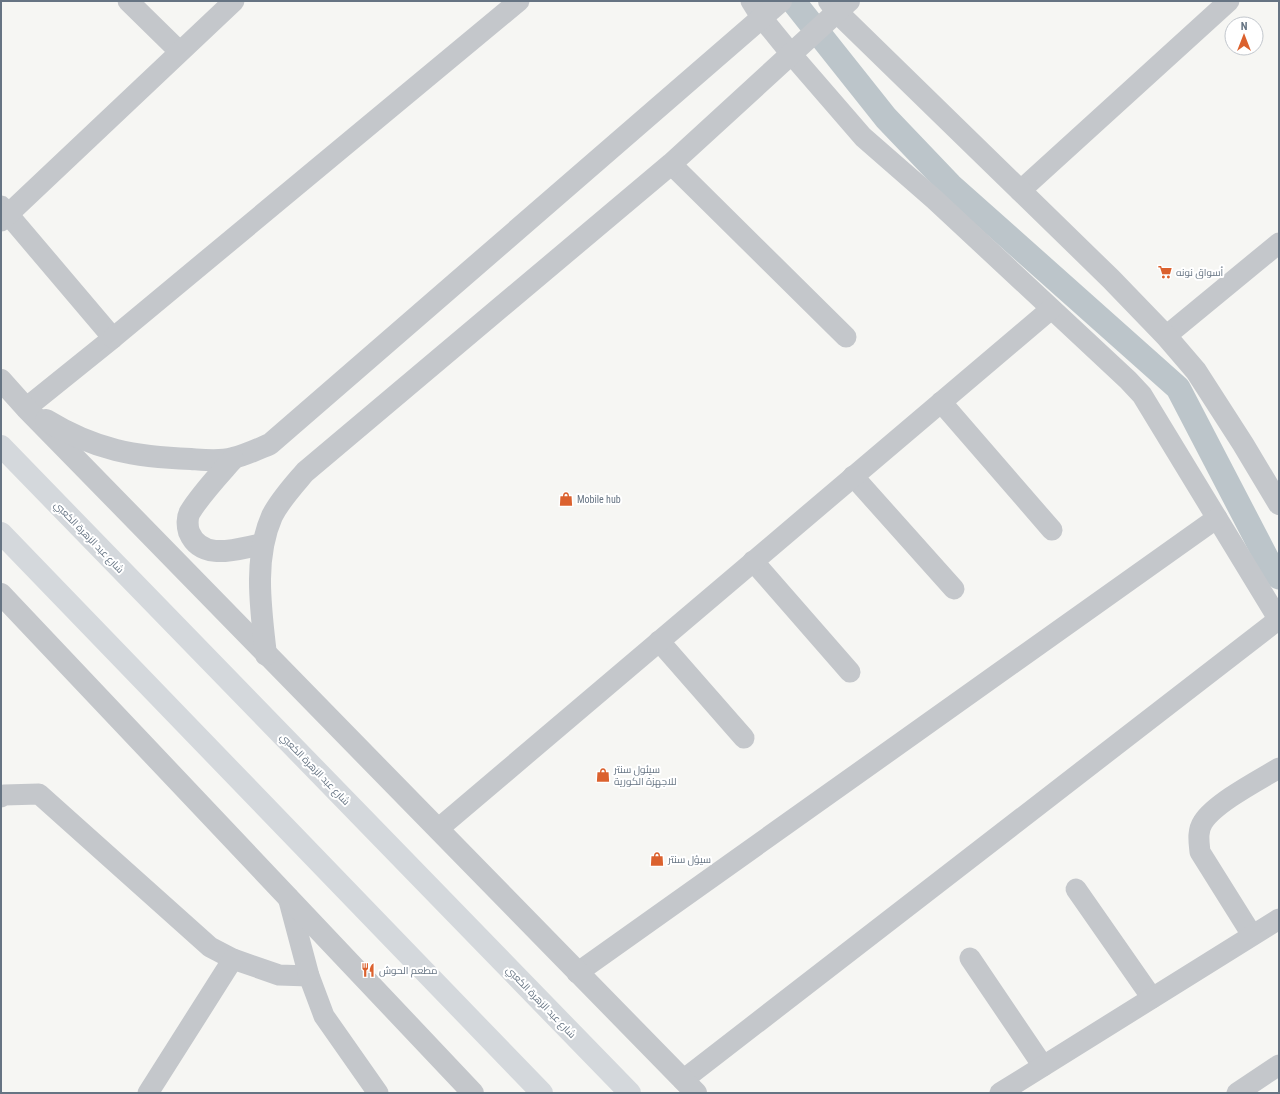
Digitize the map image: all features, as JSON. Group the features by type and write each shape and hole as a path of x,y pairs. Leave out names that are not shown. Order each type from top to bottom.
{"main road":[{"name":"شارع عبد الزهرة الكعبي","path":"1,446 630,1093"},
{"path":"1,533 542,1093"}],"street":[{"path":"128,1 179,51"},
{"path":"113,338 3,214 234,1"},
{"path":"26,408 113,338 519,1"},
{"path":"26,408 85,440 115,450 142,456 233,459 270,444 756,9 781,1"},
{"path":"1020,190 1228,1"},
{"path":"266,655 260,576 264,544 272,516 305,472 672,164 792,56 838,4 1020,190 1111,279 1166,336 1196,372 1243,444 1279,504"},
{"path":"1,380 26,408 266,655 689,1087 1279,619 1142,395 1128,380 934,199 863,137 792,56 756,9"},
{"path":"672,164 846,337"},
{"path":"1166,336 1279,243"},
{"path":"438,829 1051,309"},
{"path":"941,402 1052,530"},
{"path":"233,459 189,512 188,529 197,544 205,550 215,552 264,544"},
{"path":"853,476 954,589"},
{"path":"577,973 1217,518"},
{"path":"753,561 850,672"},
{"path":"1,594 473,1093"},
{"path":"659,641 744,738"},
{"path":"1252,935 1200,852 1198,837 1202,823 1212,812 1279,768"},
{"path":"1,797 4,795 39,794 210,946 233,959 279,975 309,976"},
{"path":"1076,889 1152,998"},
{"path":"288,897 309,976 324,1016 378,1093"},
{"path":"1000,1093 1279,919"},
{"path":"970,958 1043,1066"},
{"path":"148,1093 233,959"},
{"path":"1237,1093 1279,1065"}],"waterway":[{"path":"793,1 886,118 950,185 1178,388 1267,559 1279,577"}],"place":[{"name":"أسواق نونه","path":"1165,272"},
{"name":"Mobile hub","path":"566,499"},
{"name":"سيئول سنتر للاجهزة الكورية","path":"603,775"},
{"name":"سيؤل سنتر","path":"657,859"},
{"name":"مطعم الحوش","path":"368,970"}]}
